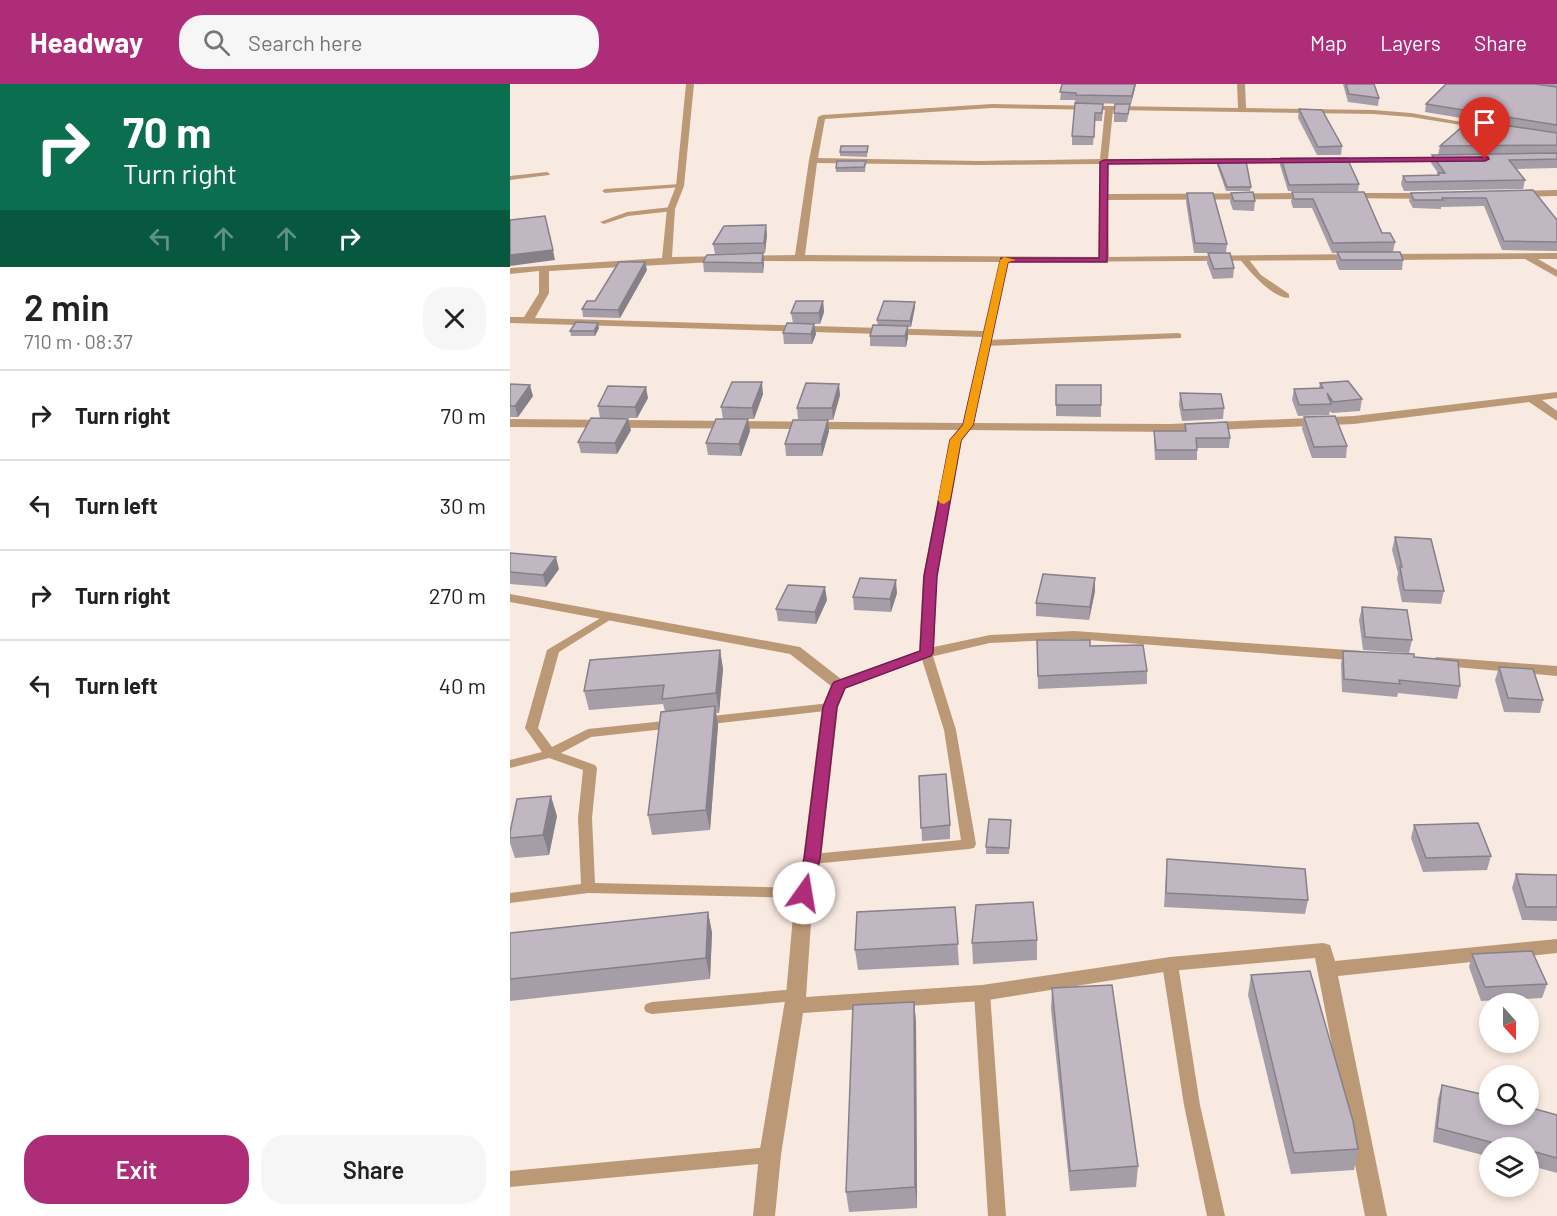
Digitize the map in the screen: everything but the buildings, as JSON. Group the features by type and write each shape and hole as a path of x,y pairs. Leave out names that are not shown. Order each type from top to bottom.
{"street":[{"path":"667,260 671,209 680,186 690,84"},
{"path":"1241,84 1242,110"},
{"path":"800,257 813,160 822,117 992,106 1373,112 1411,115 1501,129"},
{"path":"1104,260 1104,162 1109,108"},
{"path":"1318,160 1462,159"},
{"path":"813,160 1104,162 1307,160"},
{"path":"1500,194 1557,193"},
{"path":"1339,196 1444,195"},
{"path":"1105,197 1327,196"},
{"path":"1526,256 1557,274"},
{"path":"510,271 667,260 800,257 1104,260 1557,256"},
{"path":"926,653 930,576 956,440 968,425 1004,260"},
{"path":"528,320 544,293 544,267"},
{"path":"510,320 986,339"},
{"path":"510,423 1170,428 1331,421 1534,400 1557,395"},
{"path":"1534,400 1557,417"},
{"path":"510,598 795,650 839,685"},
{"path":"764,1216 770,1155 795,1001 804,893 812,859 830,707 839,685 926,653 990,639 1074,635 1380,658"},
{"path":"1416,660 1557,671"},
{"path":"1329,969 1557,946"},
{"path":"795,1001 982,993 1170,964 1323,950 1329,969 1380,1215"}],"lane":[{"path":"510,177 547,174"},
{"path":"605,191 680,186"},
{"path":"604,222 627,214 671,209"},
{"path":"1243,258 1258,277 1286,296"},
{"path":"986,339 1178,336"},
{"path":"588,888 585,818 590,768 550,754 531,728 553,650 609,616"},
{"path":"812,859 969,844 950,730 926,653"},
{"path":"510,764 550,754 588,733 830,707"},
{"path":"510,898 588,888 804,893"},
{"path":"1170,964 1192,1105 1216,1216"},
{"path":"982,993 997,1216"},
{"path":"652,1008 795,1001"},
{"path":"510,1179 770,1155"}],"slow traffic":[{"path":"944,500 956,440 968,425 986,334 1004,260 1012,260"}],"route":[{"path":"804,893 812,859 830,707 839,685 926,653 930,576 956,440 968,425 986,334 1004,260 1104,260 1104,162 1485,159"}]}
